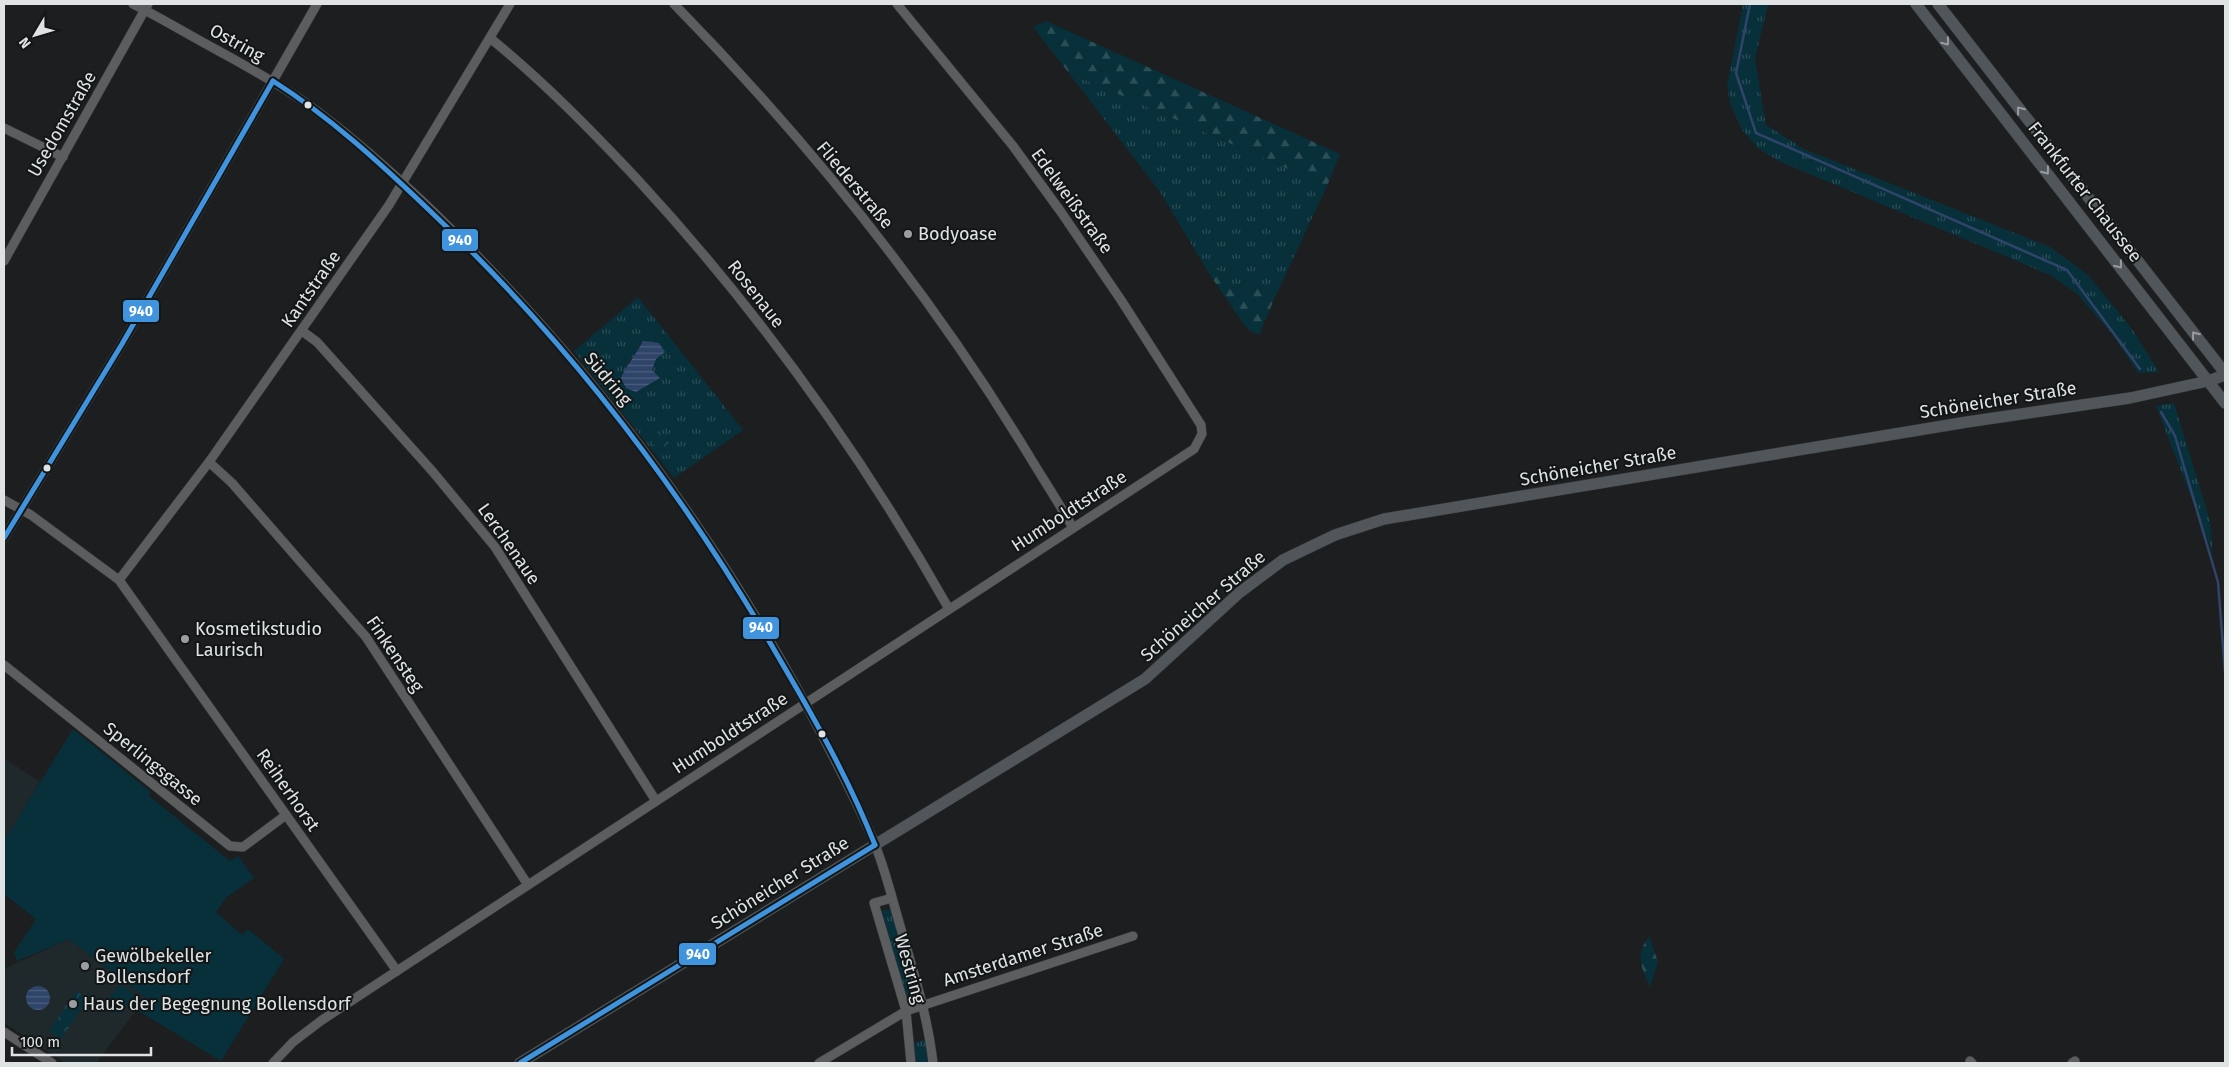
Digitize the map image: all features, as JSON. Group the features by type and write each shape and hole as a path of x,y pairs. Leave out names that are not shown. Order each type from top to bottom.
{"main road":[{"name":"Frankfurter Chaussee","path":"1916,4 2225,403"},
{"name":"Frankfurter Chaussee","path":"1938,4 2225,374"},
{"name":"Schöneicher Straße","path":"520,1063 1145,679 1240,593 1271,568 1310,546 1358,527 1384,520 1948,425 2130,398 2208,381 2225,374"}],"street":[{"name":"Ostring","path":"132,4 147,7 273,82"},
{"path":"4,538 122,344 317,4"},
{"name":"Kantstraße","path":"119,580 210,462 402,184 510,4"},
{"name":"Fliederstraße","path":"674,4 777,115 899,265 1000,408 1073,528"},
{"name":"Edelweißstraße","path":"897,4 1013,146 1061,212 1122,300 1203,431"},
{"name":"Usedomstraße","path":"4,261 147,7"},
{"name":"Rosenaue","path":"490,38 534,74 607,147 666,211 727,282 826,415 884,503 949,609"},
{"name":"Südring","path":"273,82 318,112 402,184 458,236 551,336 634,438 671,486 736,583 806,704 875,845"},
{"path":"4,128 63,157"},
{"name":"Lerchenaue","path":"302,331 317,342 400,435 495,547 656,801"},
{"name":"Humboldtstraße","path":"273,1063 293,1042 322,1020 1194,449 1203,431"},
{"name":"Finkensteg","path":"210,462 232,483 366,637 528,885"},
{"name":"Reiherhorst","path":"4,500 21,509 119,580 397,971"},
{"name":"Sperlingsgasse","path":"4,665 230,846 243,847 286,815"},
{"name":"Westring","path":"875,845 923,1005 933,1063"},
{"name":"Westring","path":"892,898 874,903 906,1011 911,1063"},
{"name":"Amsterdamer Straße","path":"818,1063 906,1011 1133,936"},
{"path":"4,1032 52,1063"}],"shaded area":[{"path":"4,758 40,782 4,841"},
{"name":"Haus der Begegnung Bollensdorf","path":"69,939 146,998 96,1063 66,1063 4,1023 4,969"}],"green space":[{"path":"1743,4 1768,4 1755,59 1766,125 1804,149 2050,247 2088,275 2132,329 2159,372 2138,373 2113,335 2076,293 2050,275 1781,162 1759,149 1742,130 1731,106 1727,87"},
{"path":"1046,21 1340,154 1327,186 1068,72 1033,27"},
{"path":"1068,72 1327,186 1276,295 1256,284 1238,294 1218,270 1210,275 1160,192"},
{"path":"1218,270 1238,294 1256,284 1276,295 1259,335 1247,329 1210,275"},
{"path":"638,297 743,430 674,478 574,351","holes":["636,355 656,359 652,370 660,378 627,363"]},
{"path":"2174,403 2210,521 2213,554 2156,406"},
{"path":"659,431 674,449 664,457 649,438"},
{"path":"73,729 151,792 149,796 230,861 238,856 254,878 226,898 216,912 242,935 248,929 284,959 221,1061 137,1010 146,998 69,939 17,961 14,952 36,919 4,894 4,841"},
{"path":"893,908 917,1002 908,1000 881,911"},
{"path":"1649,936 1658,962 1650,987 1641,961 1642,949"},
{"path":"121,984 135,996 118,1015 104,1003"},
{"path":"76,991 88,999 61,1039 49,1031"},
{"path":"925,1039 928,1063 915,1063 913,1044"}],"water":[{"path":"643,341 659,343 665,352 656,359 652,370 660,378 636,392 626,388 621,378"},
{"path":"38,986 43,987 49,993 49,1003 43,1009 38,1010 33,1009 27,1003 26,998 27,993 33,987"}],"waterway":[{"path":"1750,4 1736,73 1756,133 2067,270 2140,369"},
{"path":"2161,412 2175,436 2218,582 2225,672"}],"transit line":[{"name":"940","path":"273,81 315,110 354,141 429,210 481,261 530,314 578,368 623,424 666,482 746,603 796,687 832,753 855,798 875,845"},
{"name":"940","path":"4,538 122,344 273,81"},
{"name":"940","path":"520,1063 875,845"}],"place":[{"name":"Bodyoase","path":"908,234"},
{"name":"Kosmetikstudio Laurisch","path":"185,639"},
{"name":"Gewölbekeller Bollensdorf","path":"85,966"},
{"name":"Haus der Begegnung Bollensdorf","path":"73,1004"}]}
